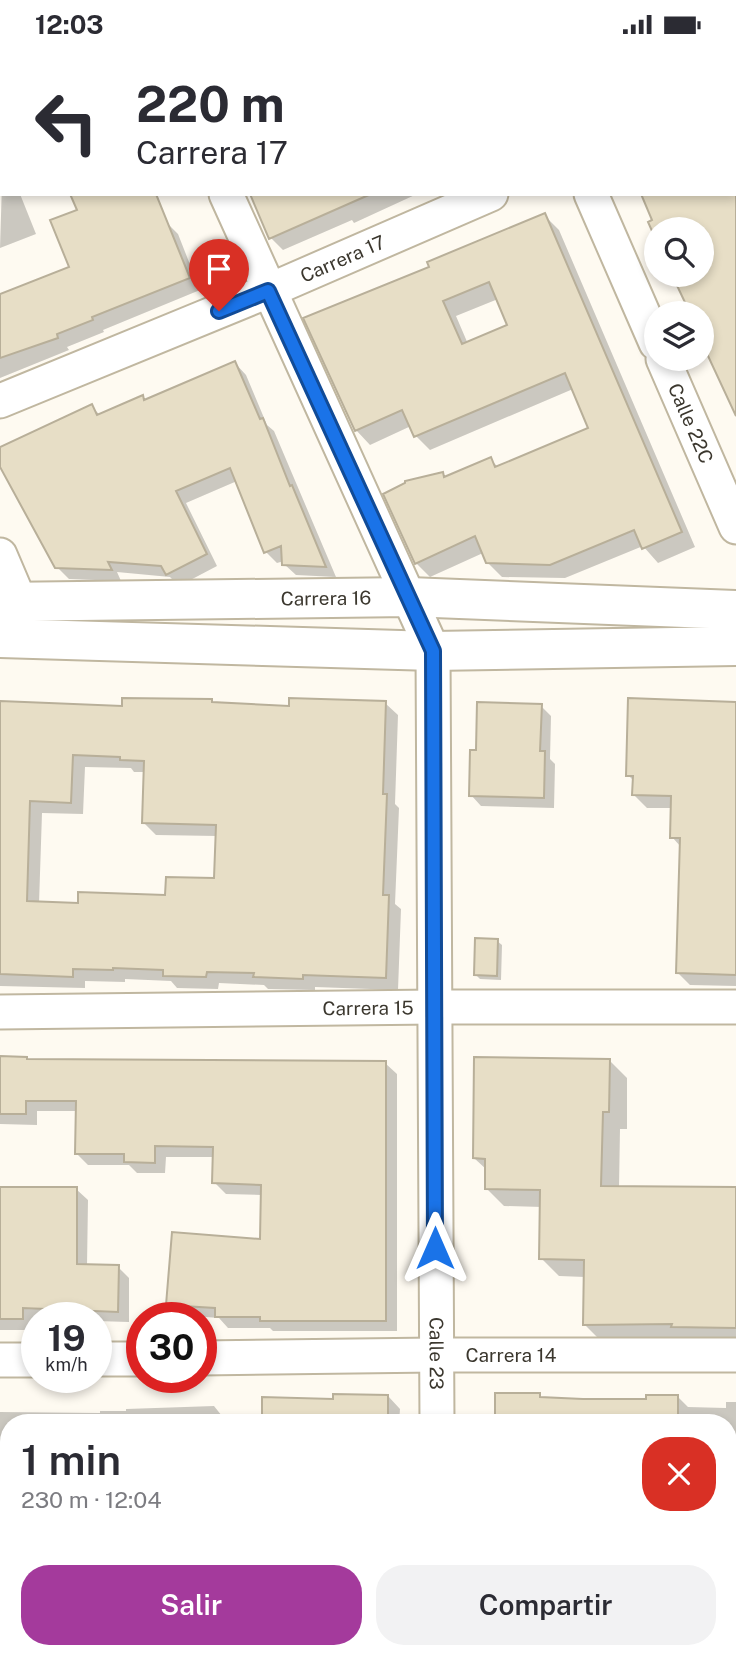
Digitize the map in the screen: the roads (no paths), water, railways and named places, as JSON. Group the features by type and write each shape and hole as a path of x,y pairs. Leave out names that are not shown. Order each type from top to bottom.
{"street":[{"name":"Calle 23","path":"227,196 433,651 437,1414"},
{"name":"Carrera 17","path":"0,401 268,291 486,196"},
{"path":"593,196 644,316"},
{"name":"Calle 22C","path":"668,371 736,527"},
{"path":"0,555 10,602"},
{"name":"Carrera 16","path":"10,602 410,597 736,610"},
{"path":"0,638 433,651 736,646"},
{"name":"Carrera 15","path":"0,1012 736,1007"},
{"name":"Carrera 14","path":"217,1358 736,1355"},
{"path":"0,1360 21,1360"}]}
